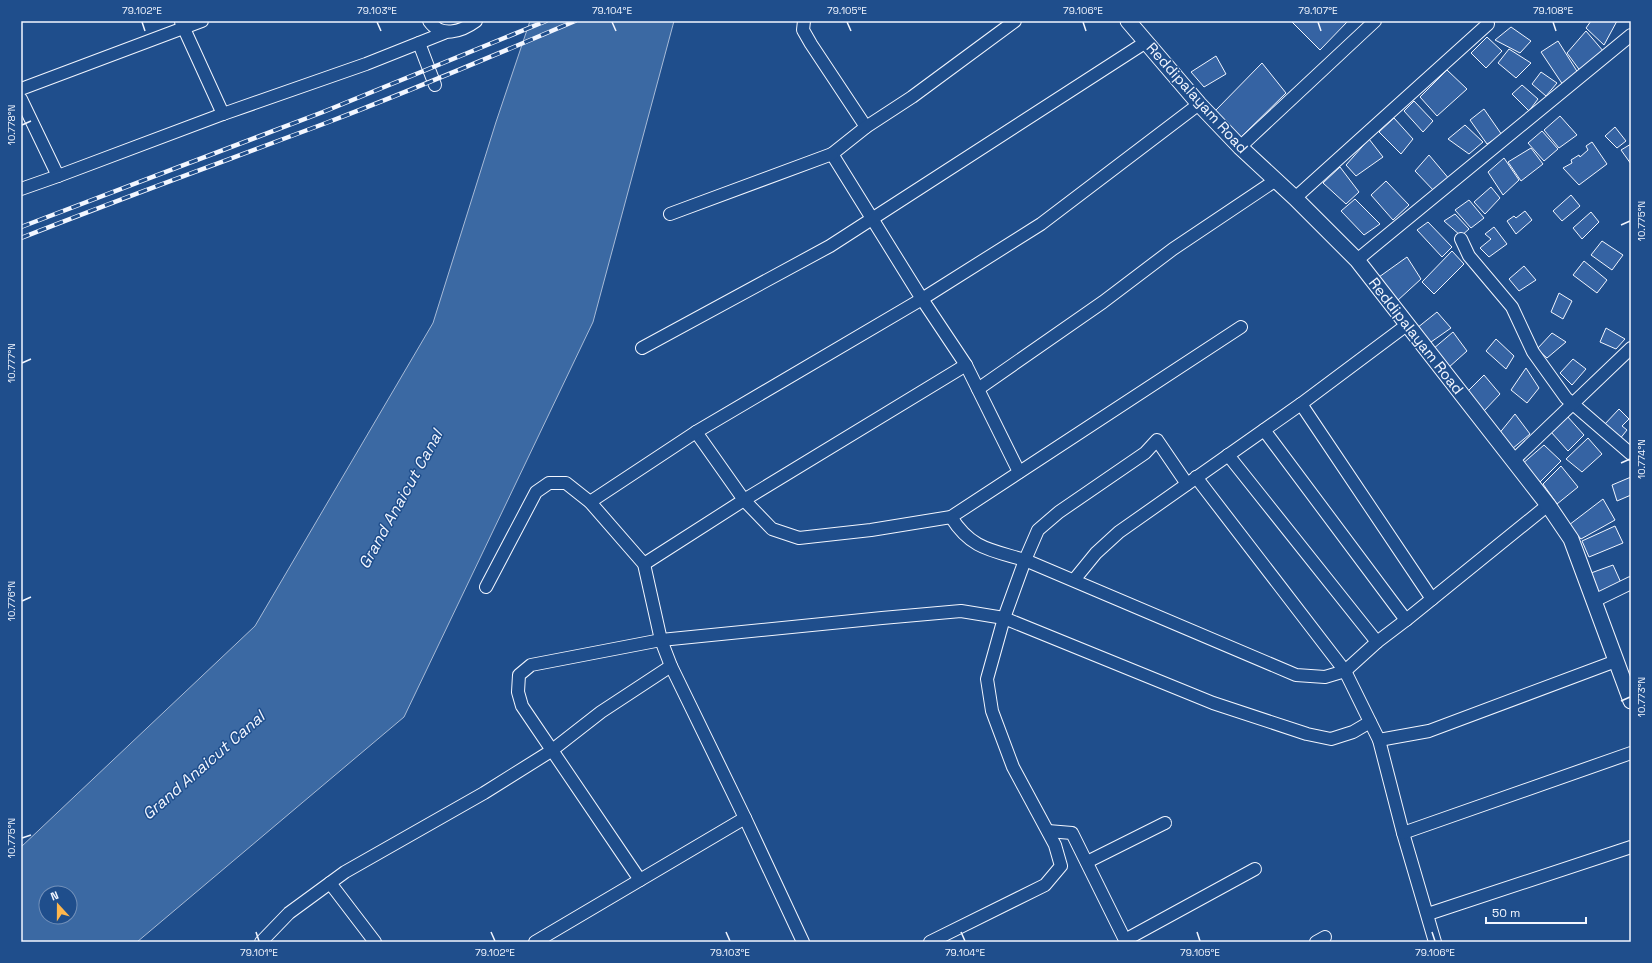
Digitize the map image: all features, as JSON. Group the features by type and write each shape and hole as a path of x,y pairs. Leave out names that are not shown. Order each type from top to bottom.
{"street":[{"path":"21,89 182,24 202,21"},
{"path":"21,189 223,114 366,64 444,33 458,32 476,21"},
{"path":"804,21 803,30 811,44 866,127"},
{"path":"670,214 832,154 866,127 912,97 1015,21"},
{"name":"Reddipalayam Road","path":"1128,21 1199,104 1240,147 1295,198 1357,260 1548,505 1571,539 1631,701"},
{"path":"1240,147 1375,21"},
{"path":"429,22 444,33"},
{"path":"182,24 223,114"},
{"path":"1295,198 1488,24"},
{"path":"1357,260 1631,36"},
{"path":"642,348 830,246 1146,42"},
{"path":"419,43 436,85"},
{"path":"21,99 58,176"},
{"path":"590,502 696,432 922,298 1041,224 1199,104"},
{"path":"832,154 922,298 966,365 1019,472"},
{"path":"978,389 1102,302 1173,249 1276,180"},
{"path":"1461,239 1469,256 1512,307 1533,352 1566,398 1631,454"},
{"path":"1074,580 1096,553 1119,532 1301,404 1408,324"},
{"path":"696,432 744,500 772,529 799,538 871,530 951,517 1241,327"},
{"path":"1514,460 1631,348"},
{"path":"644,564 744,500 966,365"},
{"path":"1301,404 1432,599"},
{"path":"1264,430 1406,620"},
{"path":"930,942 1045,885 1061,866 1056,845 1013,767 992,711 987,679 1004,618 1025,560 1038,530 1059,512 1145,453 1157,440 1192,481 1345,671 1379,740 1403,833 1435,942"},
{"path":"1228,455 1377,642"},
{"path":"486,586 536,492 549,483 566,483 590,502 644,564 661,640 671,666 803,942"},
{"path":"951,517 960,531 978,546 1025,560 1296,675 1325,677 1345,671 1377,642 1548,505"},
{"path":"1594,600 1631,583"},
{"path":"640,880 522,706 518,692 519,675 531,665 661,640 961,611 1004,618 1213,703 1307,734 1331,739 1353,732 1370,722"},
{"path":"1379,740 1429,731 1616,661"},
{"path":"260,942 289,913 345,872 484,793 551,750 601,712 671,666"},
{"path":"1403,833 1631,753"},
{"path":"535,942 745,818"},
{"path":"1087,862 1165,823"},
{"path":"1048,831 1072,833 1126,941 1255,869"},
{"path":"1428,914 1631,847"},
{"path":"330,883 375,942"}],"water":[{"name":"Grand Anaicut Canal","path":"530,21 674,21 593,322 404,717 137,942 21,942 21,847 255,626 433,323 496,122"}],"building":[{"path":"1291,21 1348,21 1320,50"},
{"path":"1591,21 1617,21 1604,45 1586,28"},
{"path":"1511,27 1531,41 1520,53 1495,40"},
{"path":"1586,31 1604,52 1581,72 1567,53"},
{"path":"1487,37 1502,51 1486,68 1471,53"},
{"path":"1558,41 1580,76 1563,85 1541,52"},
{"path":"1509,49 1531,63 1516,78 1498,63"},
{"path":"1216,56 1226,74 1204,87 1191,72"},
{"path":"1262,63 1286,93 1239,139 1215,111"},
{"path":"1447,70 1467,89 1437,116 1420,97"},
{"path":"1541,72 1557,83 1546,96 1532,84"},
{"path":"1522,85 1538,99 1529,111 1512,94"},
{"path":"1414,101 1433,121 1423,132 1404,111"},
{"path":"1484,109 1502,135 1487,144 1470,120"},
{"path":"1560,116 1577,135 1559,148 1544,130"},
{"path":"1394,118 1413,139 1401,154 1379,132"},
{"path":"1465,125 1483,142 1469,154 1448,139"},
{"path":"1615,127 1626,141 1617,148 1605,136"},
{"path":"1542,131 1558,149 1544,161 1528,143"},
{"path":"1369,139 1383,157 1356,176 1346,165"},
{"path":"1592,142 1607,164 1579,185 1563,168 1572,163 1571,160 1579,155 1580,157 1588,150 1586,146"},
{"path":"1631,144 1631,164 1621,150"},
{"path":"1531,148 1543,164 1521,181 1508,162"},
{"path":"1429,155 1450,180 1435,192 1415,171"},
{"path":"1504,158 1519,180 1503,195 1488,172"},
{"path":"1340,167 1359,192 1346,204 1323,183"},
{"path":"1386,181 1409,205 1393,220 1371,195"},
{"path":"1491,187 1500,198 1485,214 1474,202"},
{"path":"1571,195 1580,206 1562,221 1553,211"},
{"path":"1355,199 1380,224 1364,235 1341,211"},
{"path":"1469,200 1484,218 1471,228 1455,210"},
{"path":"1525,211 1532,220 1516,234 1507,221 1514,216 1516,218"},
{"path":"1591,212 1599,222 1582,239 1573,228"},
{"path":"1455,214 1469,229 1461,236 1444,221"},
{"path":"1428,222 1452,247 1442,257 1417,230"},
{"path":"1494,227 1507,244 1489,257 1480,248 1491,239 1485,234"},
{"path":"1602,241 1623,255 1612,270 1591,255"},
{"path":"1452,251 1464,264 1434,294 1422,282"},
{"path":"1407,257 1421,279 1397,301 1379,277"},
{"path":"1584,261 1607,280 1597,293 1573,275"},
{"path":"1524,266 1536,280 1519,291 1509,279"},
{"path":"1559,293 1572,301 1563,319 1551,312"},
{"path":"1437,312 1451,328 1431,342 1417,328"},
{"path":"1606,328 1625,339 1616,349 1600,342"},
{"path":"1453,332 1467,351 1448,368 1433,349"},
{"path":"1552,333 1566,342 1547,358 1537,349"},
{"path":"1496,339 1514,356 1506,369 1486,351"},
{"path":"1573,359 1586,369 1572,385 1560,373"},
{"path":"1526,368 1539,388 1527,403 1511,390"},
{"path":"1484,375 1500,394 1483,412 1466,393"},
{"path":"1619,409 1629,419 1622,426 1627,430 1619,440 1604,425"},
{"path":"1515,414 1530,434 1512,449 1498,435"},
{"path":"1567,416 1584,435 1568,451 1551,432"},
{"path":"1588,438 1602,454 1582,472 1566,459"},
{"path":"1544,445 1561,461 1539,483 1521,465"},
{"path":"1561,466 1578,487 1557,504 1543,484"},
{"path":"1631,477 1631,495 1617,501 1612,485"},
{"path":"1603,499 1615,520 1581,539 1569,525"},
{"path":"1615,526 1623,543 1589,557 1582,541"},
{"path":"1613,565 1622,585 1598,596 1591,573"}],"railway":[{"path":"21,227 323,112 546,21"},
{"path":"21,238 357,111 575,21"}]}
